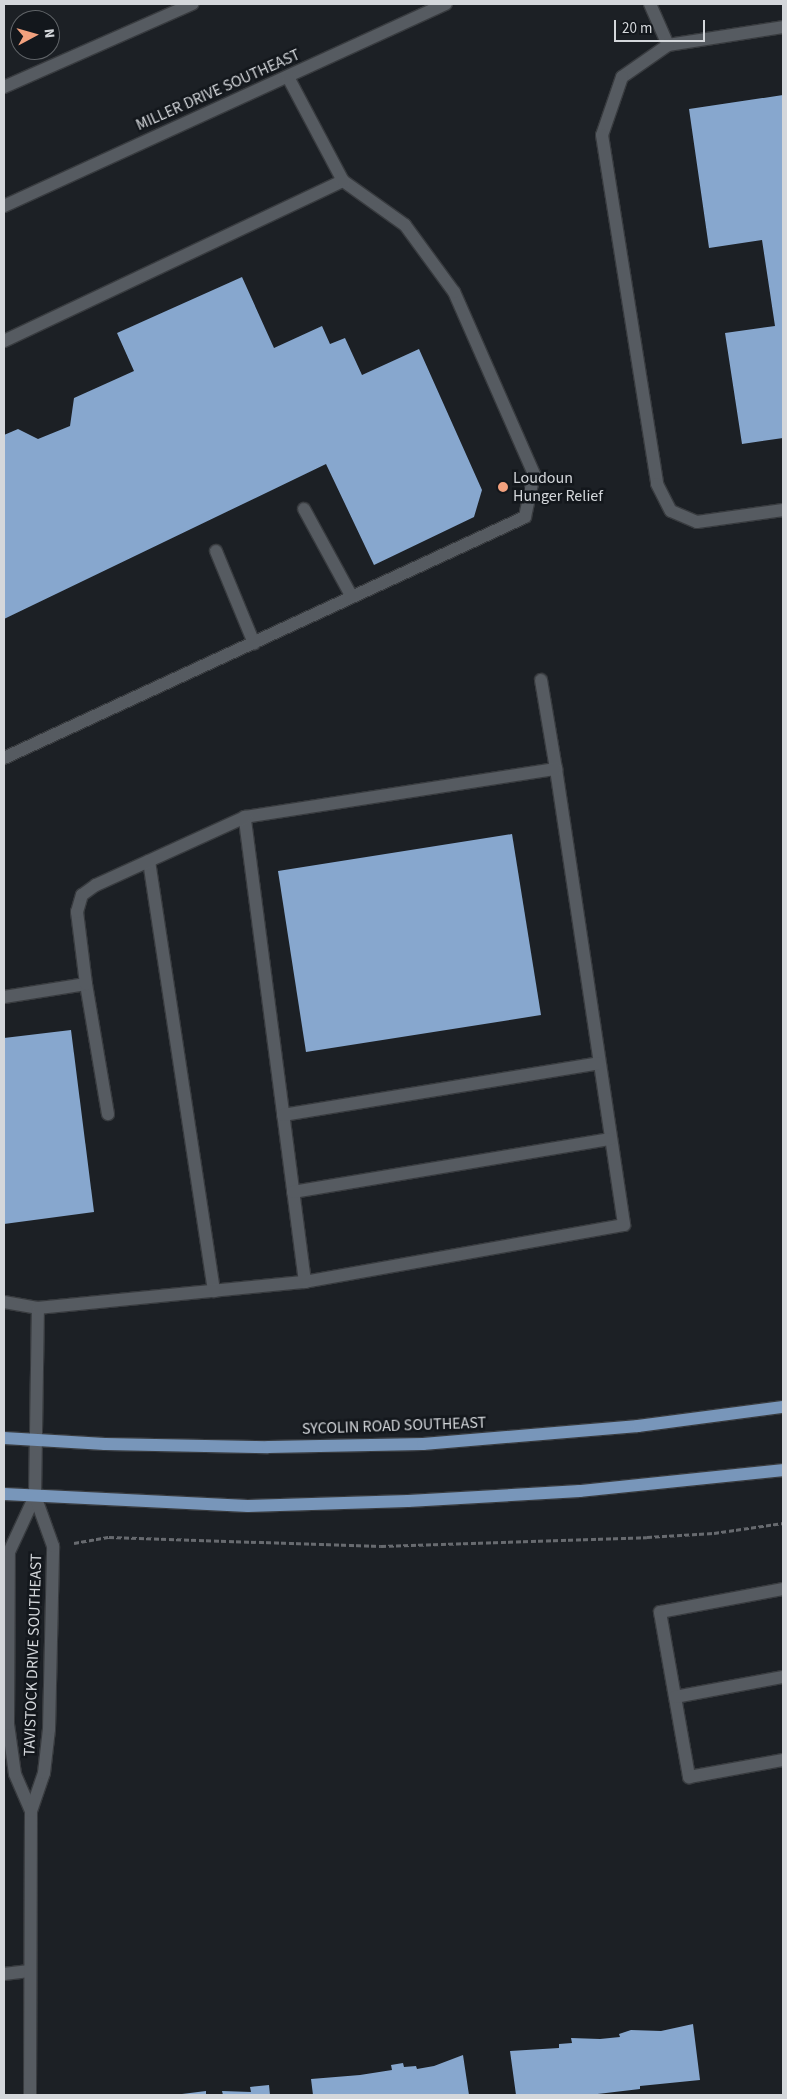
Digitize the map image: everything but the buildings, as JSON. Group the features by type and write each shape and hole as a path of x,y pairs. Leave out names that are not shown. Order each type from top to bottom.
{"main road":[{"name":"SYCOLIN ROAD SOUTHEAST","path":"4,1438 37,1441 268,1447 424,1444 638,1426 783,1407"},
{"path":"4,1494 248,1506 408,1501 580,1491 783,1470"}],"street":[{"path":"4,87 192,4"},
{"name":"MILLER DRIVE SOUTHEAST","path":"4,206 446,4"},
{"path":"650,4 668,45"},
{"path":"783,27 668,45 622,77 602,136 657,484 671,511 697,522 783,510"},
{"path":"4,758 525,517 534,474 454,292 405,225 343,181 288,76"},
{"path":"4,341 343,181"},
{"path":"304,509 352,597"},
{"path":"216,551 254,643"},
{"path":"4,1302 38,1308 305,1282 624,1225 541,680"},
{"path":"108,1114 86,984 78,912 82,895 96,885 245,817 556,769"},
{"path":"245,817 305,1282"},
{"path":"149,861 214,1291"},
{"path":"4,997 86,984"},
{"path":"283,1115 600,1063"},
{"path":"293,1192 610,1139"},
{"path":"35,1496 38,1308"},
{"name":"TAVISTOCK DRIVE SOUTHEAST","path":"30,2095 31,1812 44,1773 49,1729 53,1546 35,1496"},
{"name":"TAVISTOCK DRIVE SOUTHEAST","path":"31,1812 15,1774 8,1724 9,1552 35,1496"},
{"path":"783,1590 660,1612 689,1776 783,1760"},
{"path":"675,1697 783,1677"},
{"path":"4,1974 30,1971"}],"path":[{"path":"53,1546 108,1538 381,1546 647,1537 714,1533 783,1523"}],"place":[{"name":"Loudoun Hunger Relief","path":"503,487"}]}
